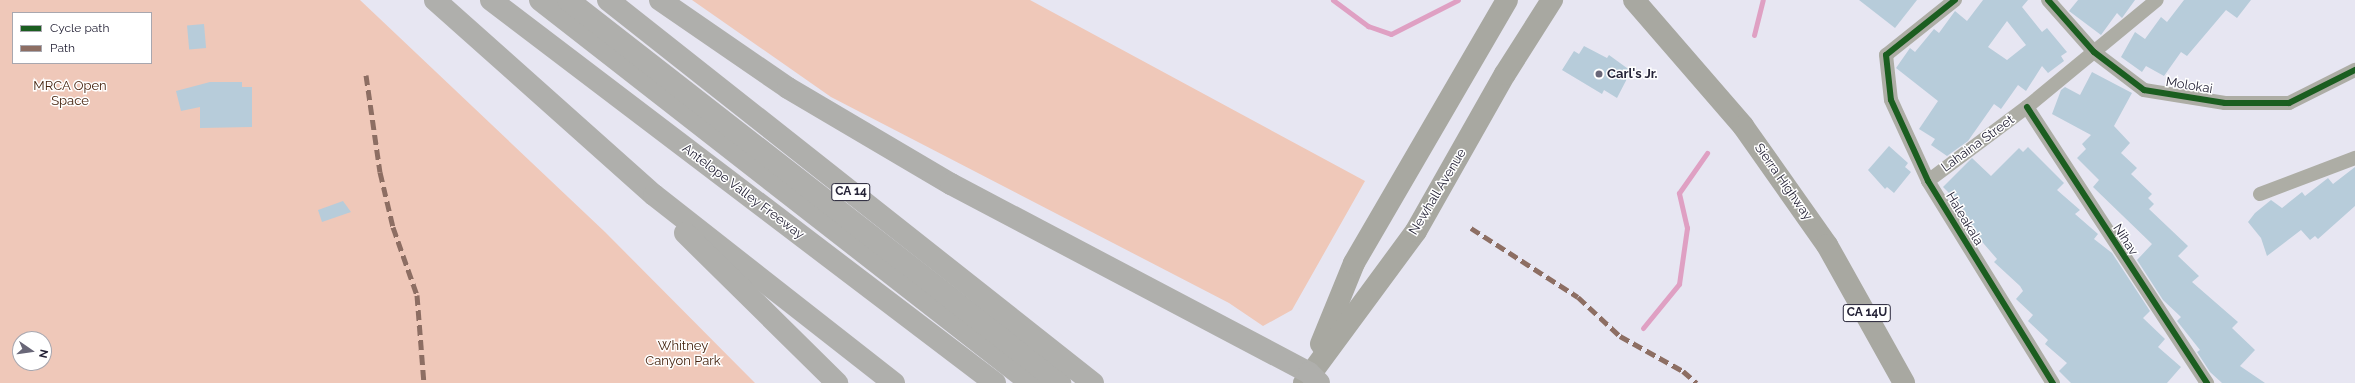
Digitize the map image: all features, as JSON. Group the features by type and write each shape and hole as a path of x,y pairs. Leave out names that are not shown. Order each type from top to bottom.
{"highway":[{"path":"435,0 654,195 894,383"},
{"name":"Antelope Valley Freeway","path":"491,0 995,383"},
{"path":"540,0 1031,383"},
{"path":"568,0 1060,383"},
{"name":"CA 14","path":"608,0 1093,383"},
{"path":"660,0 788,88 951,184 1311,380"},
{"path":"654,195 694,244 837,383"}],"main road":[{"path":"1311,380 1354,263 1507,0"},
{"name":"Newhall Avenue","path":"1311,380 1416,231 1505,74 1552,0"},
{"name":"Sierra Highway","path":"1634,0 1743,126 1827,245 1904,383"}],"street":[{"name":"Haleakala","path":"1955,0 1886,55 1891,100 1928,181 2053,383"},
{"name":"Molokai","path":"2048,0 2094,52 2144,90 2225,103 2289,103 2355,70"},
{"name":"Lahaina Street","path":"1928,181 2027,107 2157,0"},
{"name":"Nihav","path":"2027,107 2207,383"},
{"path":"2260,194 2355,158"}],"green space":[{"path":"0,0 360,0 605,232 755,383 0,383"},
{"path":"692,0 1030,0 1365,181 1292,310 1263,326 1229,303 831,97"}],"building":[{"path":"1859,0 1917,0 1895,28"},
{"path":"1983,0 2028,0 2022,7 2042,32 2047,28 2067,52 2061,56 2064,61 2048,73 2042,66 2026,91 2018,85 2001,109 1994,104 1968,141 1947,156 1931,145 1935,139 1919,129 1938,101 1896,68 1910,48 1915,52 1934,29 1939,33 1955,11 1967,21","holes":["2007,21 2026,45 2007,60 1988,47"]},
{"path":"2078,0 2135,0 2122,18 2117,13 2101,35 2069,11"},
{"path":"2184,0 2251,0 2237,18 2226,10 2187,56 2181,52 2164,76 2146,66 2142,72 2121,57 2135,32 2145,39 2161,17 2167,22"},
{"path":"204,24 206,48 189,49 187,25"},
{"name":"Carl's Jr.","path":"1584,46 1607,58 1609,55 1631,71 1617,98 1604,90 1602,94 1562,70 1574,51 1579,54"},
{"path":"2092,72 2132,93 2114,126 2130,143 2121,153 2137,168 2131,174 2152,194 2148,198 2154,204 2149,209 2188,246 2178,256 2199,276 2192,282 2238,322 2232,328 2255,350 2240,366 2265,383 2222,383 2210,372 2197,352 2200,350 2177,321 2181,317 2163,300 2137,260 2152,244 2093,187 2099,180 2077,158 2086,149 2082,144 2091,135 2052,114 2061,90 2065,87 2080,95"},
{"path":"210,82 242,82 242,87 252,87 252,127 200,128 200,107 181,111 176,91"},
{"path":"1889,146 1908,163 1905,167 1911,172 1894,193 1887,187 1885,189 1868,170"},
{"path":"2028,147 2064,183 2057,190 2080,210 2075,214 2098,234 2094,239 2112,253 2150,311 2143,318 2165,339 2158,347 2181,367 2167,383 2071,383 2059,371 2067,363 2045,344 2048,340 2028,321 2033,315 2016,299 2023,291 2020,286 1994,262 1997,259 1958,214 1964,208 1943,187 1972,158 1991,176 2019,148 2023,152"},
{"path":"2355,167 2355,206 2318,239 2315,236 2310,240 2301,230 2267,256 2261,238 2248,222 2255,213 2271,200 2282,208 2302,192 2305,196 2328,178 2333,184"},
{"path":"343,201 351,212 322,222 318,210"}],"waterway":[{"path":"1333,0 1368,26 1391,34 1458,0"},
{"path":"1754,35 1763,0"},
{"path":"1643,328 1679,284 1687,228 1679,193 1707,153"}],"marked path":[{"path":"366,75 380,172 393,227 417,295 424,383"},
{"path":"1471,228 1578,297 1620,336 1683,371 1697,383"}],"cycle path":[{"path":"1955,0 1886,55 1891,100 1928,181 2053,383"},
{"path":"2048,0 2094,52 2144,90 2225,103 2289,103 2355,70"},
{"path":"2027,107 2207,383"}],"place":[{"name":"Carl's Jr.","path":"1599,74"}],"park label":[{"name":"MRCA Open Space","path":"70,94"},
{"name":"Whitney Canyon Park","path":"683,354"}]}
